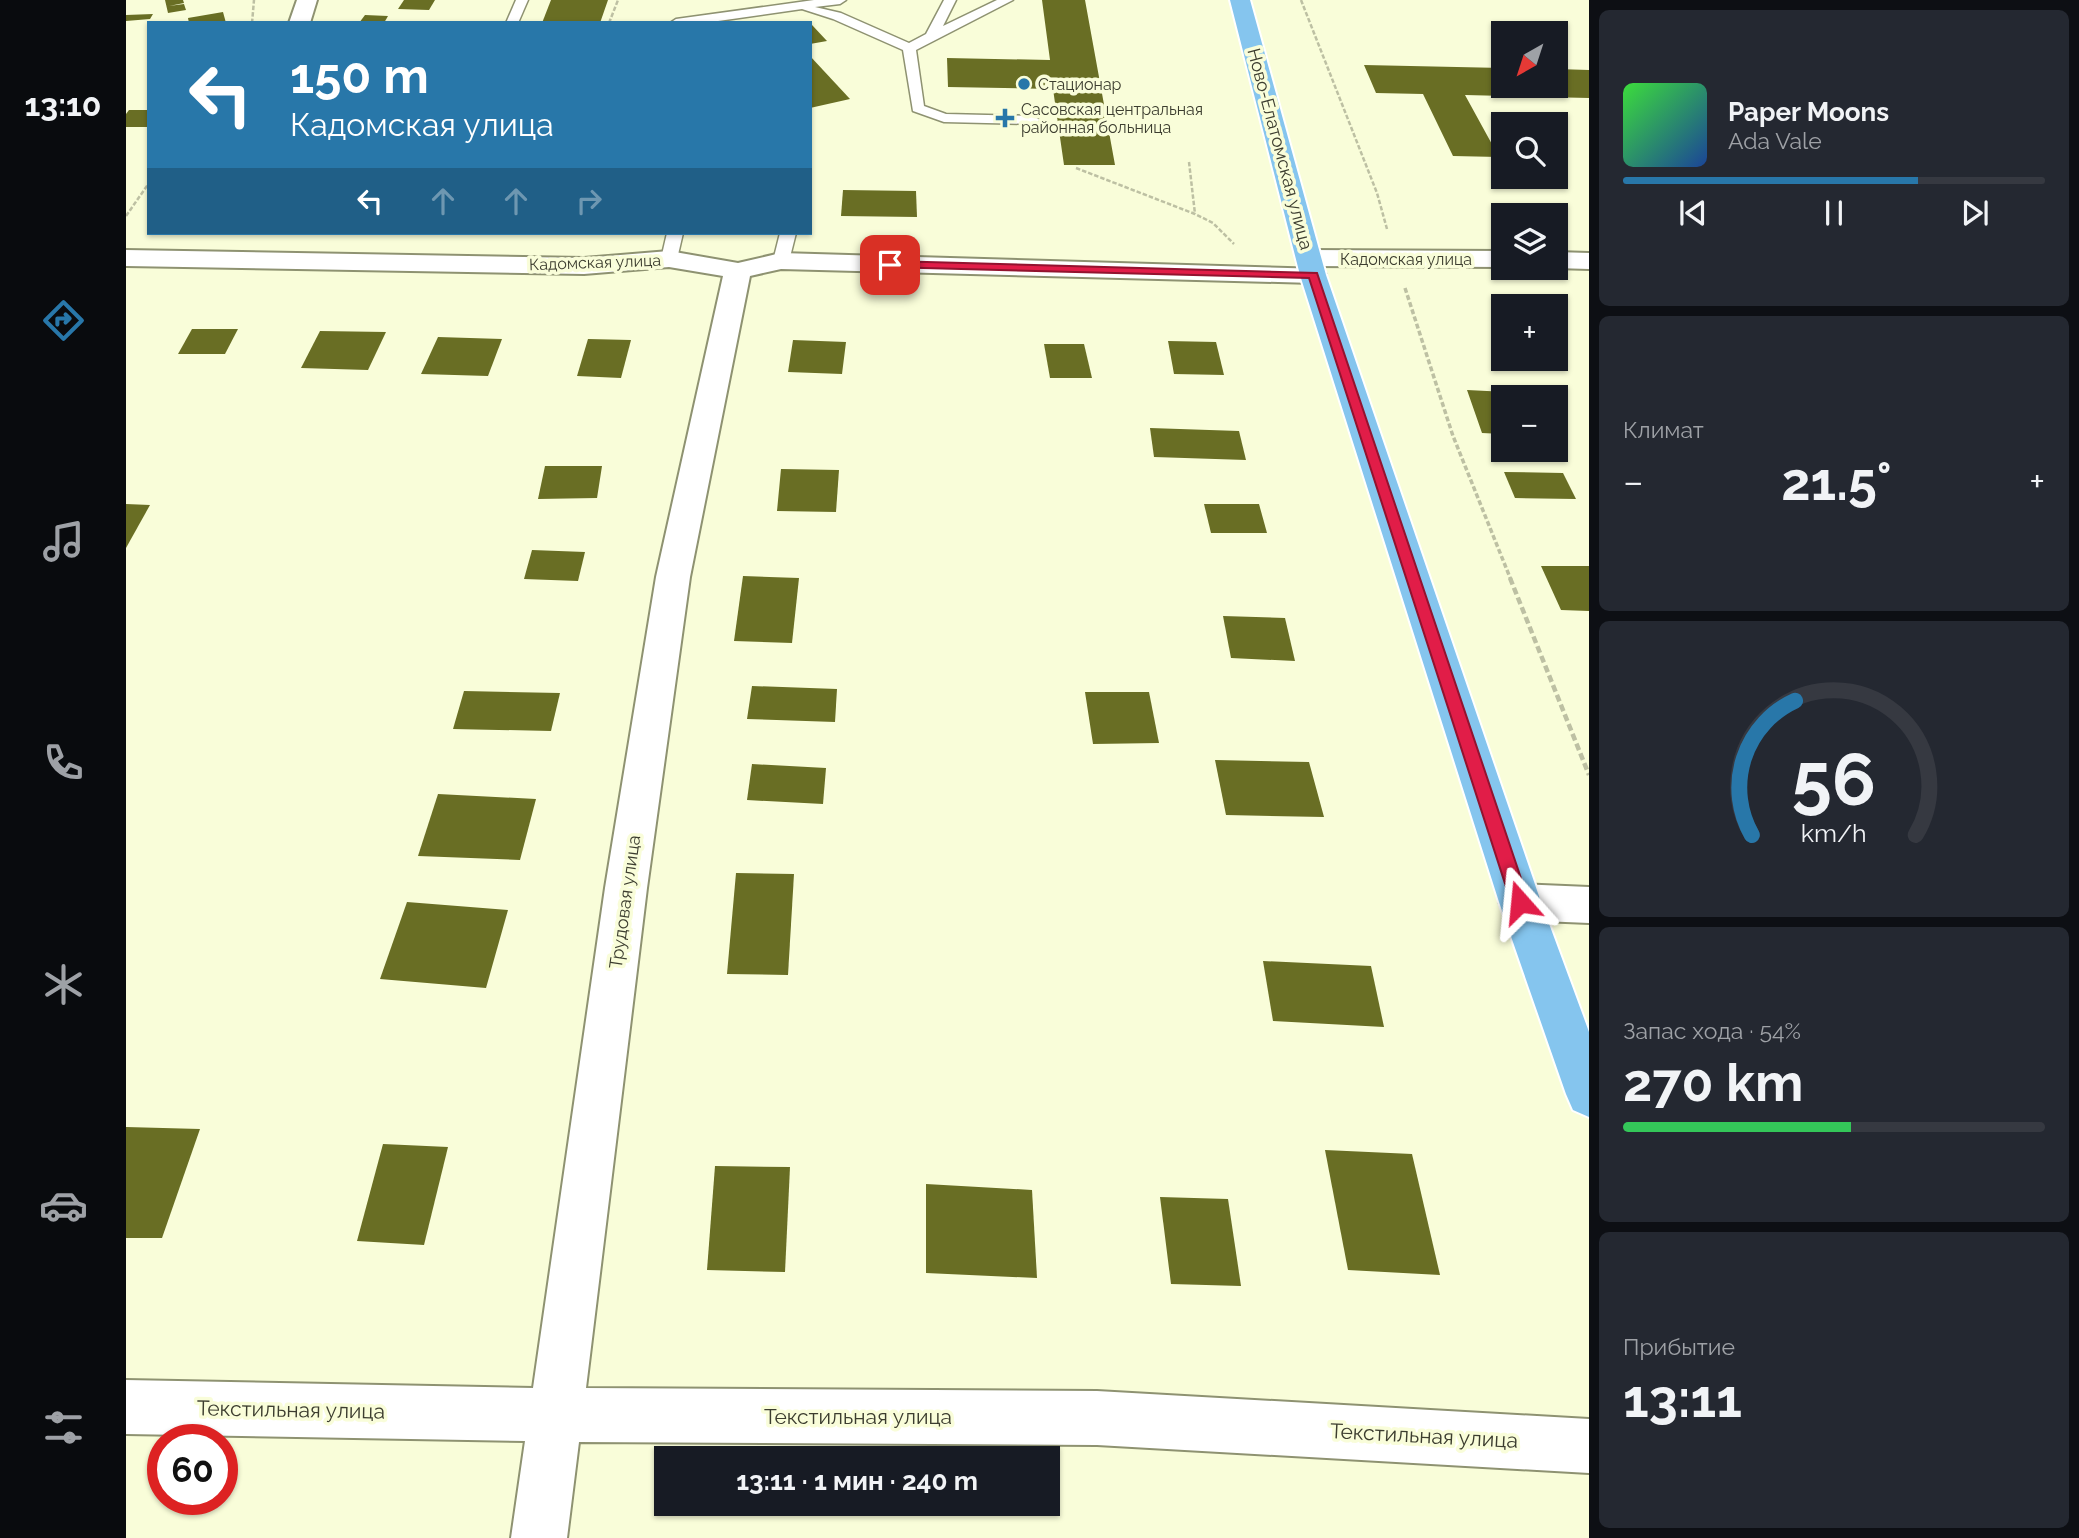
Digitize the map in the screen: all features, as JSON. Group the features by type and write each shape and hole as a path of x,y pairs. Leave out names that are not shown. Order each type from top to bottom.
{"main road":[{"name":"Ново-Елатомская улица","path":"1240,0 1311,267 1520,902 1589,1094"}],"street":[{"path":"300,21 307,0"},
{"path":"126,282 134,258 156,235"},
{"name":"Кадомская улица","path":"134,258 584,266 669,259 738,271 781,261 1311,267 1395,258 1491,260"},
{"path":"1568,260 1589,261"},
{"name":"Трудовая улица","path":"539,1538 626,888 673,577 738,271"},
{"path":"1520,902 1589,905"},
{"name":"Текстильная улица","path":"126,1407 555,1415 1097,1418 1589,1446"}],"lane":[{"path":"513,21 522,0"},
{"path":"691,21 840,0"},
{"path":"931,36 950,0"},
{"path":"909,48 1007,0"},
{"path":"798,7 837,16 909,48"},
{"path":"909,48 918,108 944,118 1033,120"},
{"path":"669,259 675,235"},
{"path":"781,261 788,235"}],"path":[{"path":"252,21 254,0"},
{"path":"609,21 618,0"},
{"path":"1301,0 1377,193 1395,258 1453,436 1589,775"},
{"path":"1189,162 1195,214"},
{"path":"1076,168 1195,214 1213,223 1235,246"},
{"path":"126,216 147,186"}],"building":[{"path":"165,0 183,0 184,3 169,6 184,4 186,10 168,13"},
{"path":"404,0 435,0 429,10 398,9"},
{"path":"551,0 608,0 601,21 543,21"},
{"name":"Стационар","path":"1042,0 1085,0 1115,165 1064,165 1053,89 948,87 947,58 1050,60"},
{"path":"223,12 225,21 189,21 188,18"},
{"path":"153,14 150,19 126,21 126,15"},
{"path":"365,15 388,16 385,21 360,21"},
{"path":"812,25 827,41 812,44"},
{"path":"812,58 850,99 812,108"},
{"path":"1364,65 1491,68 1491,96 1465,95 1491,142 1491,157 1453,156 1423,94 1376,93"},
{"path":"1568,69 1589,70 1589,98 1568,97"},
{"path":"129,110 147,110 147,127 126,127 126,114"},
{"path":"843,190 916,191 917,217 841,216"},
{"path":"192,329 238,329 225,354 178,354"},
{"path":"320,331 386,332 368,370 301,368"},
{"path":"438,337 502,339 488,376 421,374"},
{"path":"588,339 631,340 621,378 577,376"},
{"path":"793,340 846,342 842,374 788,372"},
{"path":"1168,341 1216,342 1224,375 1174,374"},
{"path":"1044,344 1084,344 1092,378 1050,378"},
{"path":"1467,390 1491,391 1491,433 1482,433"},
{"path":"1150,428 1239,431 1246,460 1154,457"},
{"path":"545,466 602,466 597,498 538,499"},
{"path":"781,469 839,470 836,512 777,511"},
{"path":"1504,472 1563,473 1576,499 1515,498"},
{"path":"126,504 150,505 126,548"},
{"path":"1204,504 1259,504 1267,533 1211,533"},
{"path":"532,550 585,552 578,581 524,579"},
{"path":"1541,566 1589,566 1589,611 1561,610"},
{"path":"743,576 799,578 792,643 734,641"},
{"path":"1223,616 1285,618 1295,661 1231,658"},
{"path":"752,686 837,689 835,722 747,719"},
{"path":"464,691 560,693 551,731 453,729"},
{"path":"1085,692 1149,692 1159,743 1093,744"},
{"path":"1215,760 1309,762 1324,817 1226,815"},
{"path":"752,764 826,768 823,804 747,800"},
{"path":"438,794 536,799 520,860 418,856"},
{"path":"736,873 794,874 788,975 727,974"},
{"path":"407,902 508,910 486,988 380,979"},
{"path":"1263,961 1371,966 1384,1027 1273,1021"},
{"path":"126,1127 200,1129 162,1238 126,1238"},
{"path":"383,1144 448,1147 424,1245 357,1241"},
{"path":"1325,1150 1412,1154 1440,1275 1348,1270"},
{"path":"715,1166 790,1167 785,1272 707,1270"},
{"path":"926,1184 1032,1190 1037,1278 926,1273"},
{"path":"1160,1197 1228,1199 1241,1286 1171,1284"}],"place":[{"name":"Стационар","path":"1024,84"},
{"name":"Сасовская центральная районная больница","path":"1005,118"}],"route":[{"path":"890,265 1313,275 1520,902"}]}
